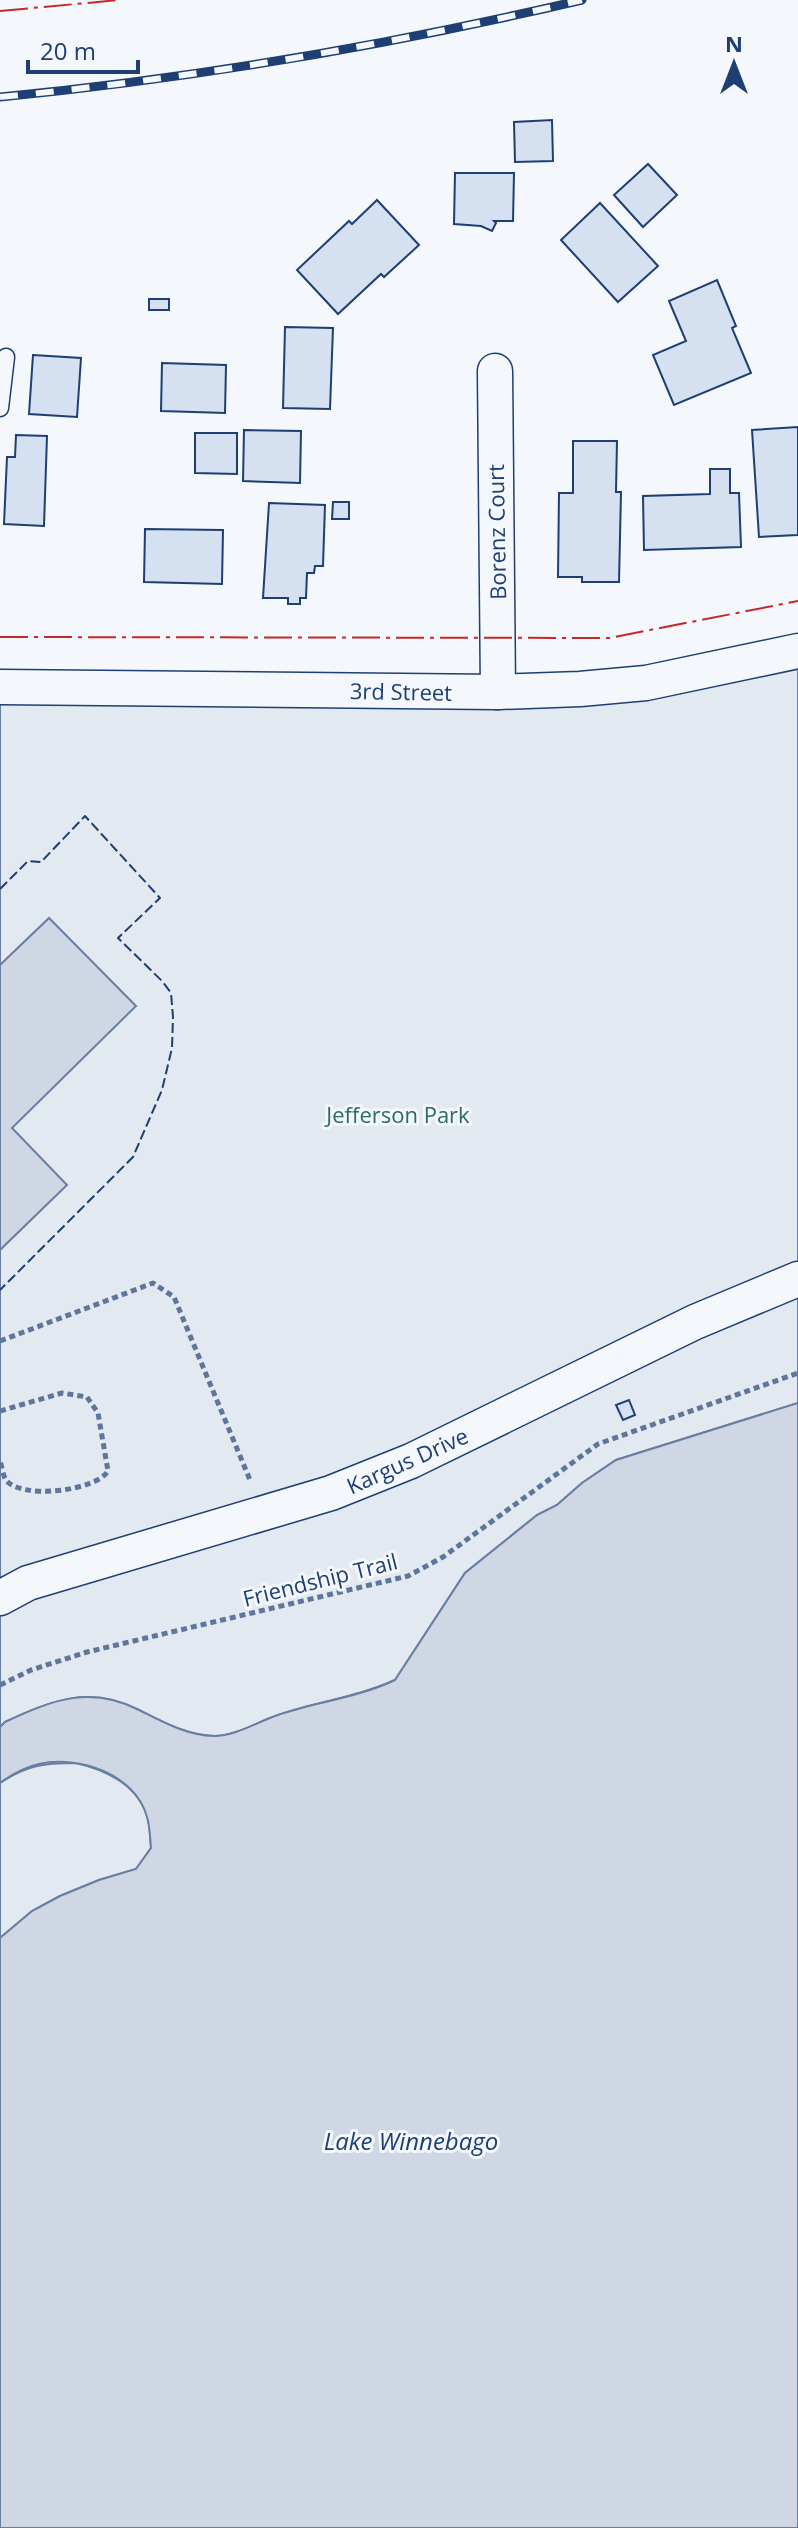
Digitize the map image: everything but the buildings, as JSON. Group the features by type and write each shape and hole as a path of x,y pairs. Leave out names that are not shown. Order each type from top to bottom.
{"street":[{"name":"Borenz Court","path":"495,371 498,692"},
{"name":"3rd Street","path":"0,687 498,692 580,689 646,683 798,651"},
{"name":"Kargus Drive","path":"0,1598 28,1583 331,1493 411,1461 695,1322 798,1279"}],"lane":[{"path":"0,408 6,357"}],"path":[{"path":"0,1341 153,1283 174,1297 264,1515"},
{"name":"Friendship Trail","path":"0,1685 31,1670 87,1652 408,1576 443,1557 598,1444 798,1373"},
{"path":"0,1411 62,1393 87,1397 98,1413 108,1471 104,1477 80,1487 40,1492 15,1486 6,1480 0,1461"}],"green space":[{"name":"Jefferson Park","path":"798,661 798,1403 616,1460 582,1483 465,1573 395,1680 381,1686 292,1710 238,1731 214,1736 184,1730 121,1702 87,1697 39,1707 0,1727 0,696 574,701"},
{"path":"76,1763 109,1774 128,1787 147,1815 151,1848 136,1869 60,1896 32,1911 0,1938 0,1783 36,1766"}],"water":[{"path":"49,918 136,1006 12,1128 67,1185 0,1250 0,965"},
{"name":"Lake Winnebago","path":"798,1403 798,2528 0,2528 0,1938 32,1911 60,1896 136,1869 151,1848 148,1821 141,1802 131,1789 104,1771 88,1765 55,1762 29,1767 0,1783 0,1727 39,1707 87,1697 121,1702 184,1730 214,1736 381,1686 395,1680 465,1573 582,1483 616,1460"}],"railway":[{"path":"0,97 220,70 438,31 582,0"}],"fence":[{"path":"0,889 28,861 41,862 85,816 160,898 118,938 171,993 173,1017 172,1048 162,1090 133,1157 0,1290"}],"power":[{"path":"0,11 119,0"},
{"path":"0,637 609,638 798,601"}]}
